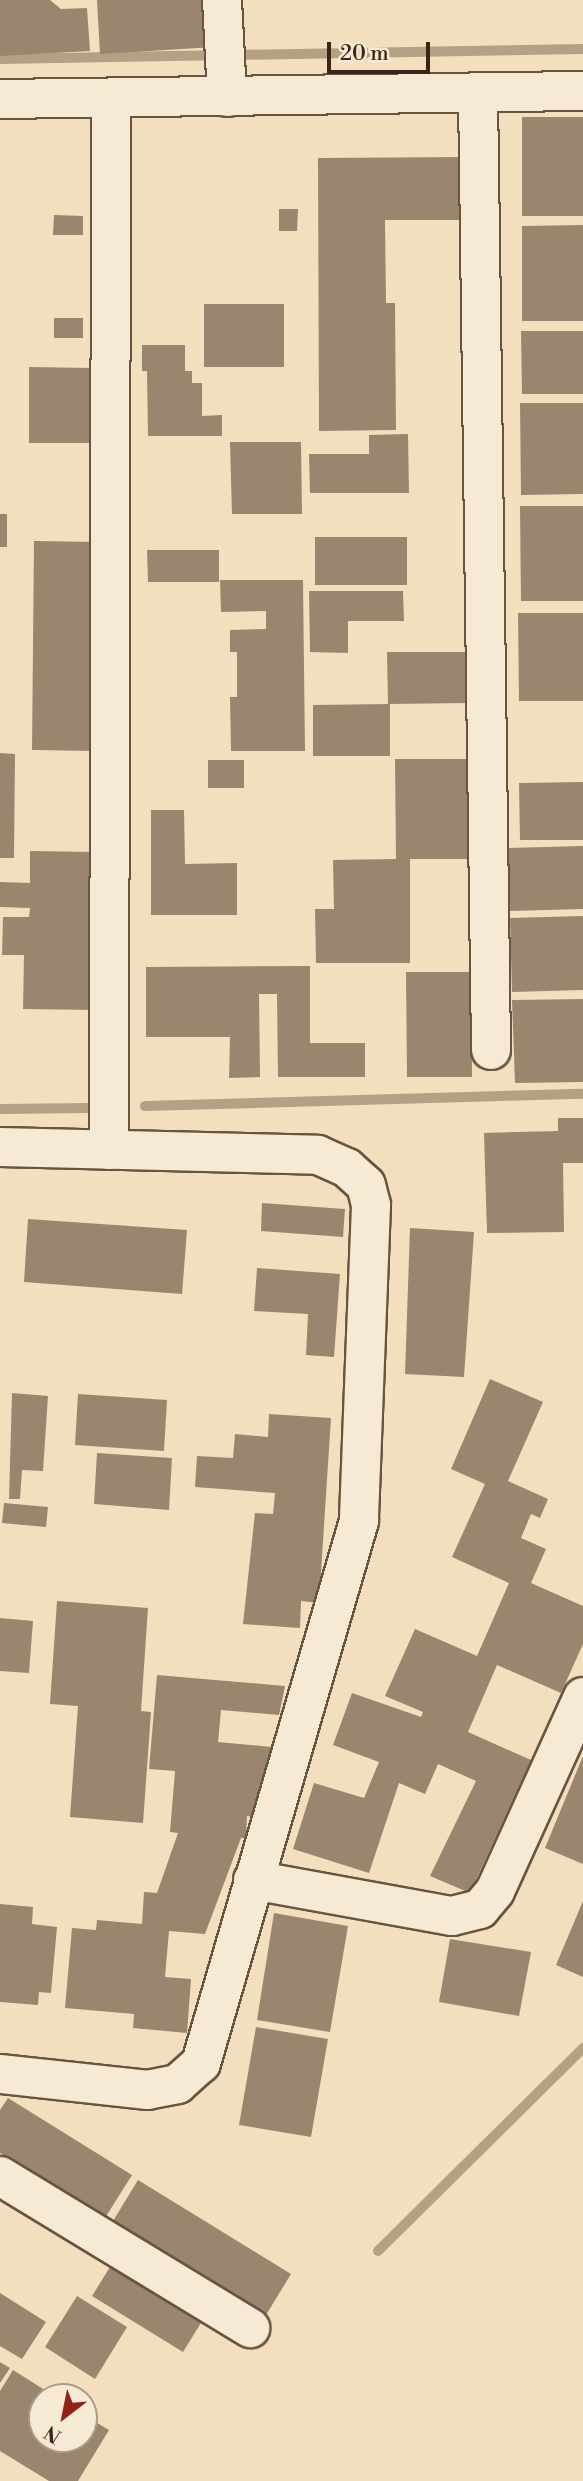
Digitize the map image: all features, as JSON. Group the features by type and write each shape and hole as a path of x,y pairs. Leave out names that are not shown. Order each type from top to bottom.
{"street":[{"path":"222,0 226,69"},
{"path":"0,99 111,100 226,69 478,93 583,91"},
{"path":"478,93 491,1050"},
{"path":"108,1150 111,100"},
{"path":"0,1147 318,1155 347,1168 366,1185 371,1205 359,1521 201,2063 178,2084 148,2090 0,2074"},
{"path":"253,1880 452,1916 480,1909 495,1891 583,1697"},
{"path":"0,2176 250,2328"}],"building":[{"path":"0,0 50,0 61,9 87,8 90,51 0,56"},
{"path":"97,0 212,0 215,47 100,54"},
{"path":"522,117 583,117 583,216 522,216"},
{"path":"466,157 467,220 385,220 386,303 395,303 396,430 319,431 318,158"},
{"path":"279,209 298,209 297,231 279,231"},
{"path":"54,215 83,216 83,235 53,235"},
{"path":"583,225 583,321 522,321 522,226"},
{"path":"204,304 284,304 284,367 204,367"},
{"path":"54,318 83,318 83,338 54,338"},
{"path":"521,331 583,331 583,394 522,394"},
{"path":"142,345 185,345 185,371 192,371 192,383 202,383 202,416 222,415 222,436 148,436 147,371 142,371"},
{"path":"29,367 91,368 90,443 29,443"},
{"path":"520,403 583,403 583,494 521,495"},
{"path":"408,434 409,493 310,493 309,454 369,454 369,435"},
{"path":"230,442 301,442 302,514 232,514"},
{"path":"520,506 583,506 583,601 521,601"},
{"path":"0,514 7,514 7,547 0,547"},
{"path":"315,537 407,537 407,585 315,585"},
{"path":"34,541 97,542 95,751 32,750"},
{"path":"147,550 219,550 219,582 148,582"},
{"path":"220,580 303,580 305,751 231,751 230,697 237,697 237,652 230,652 230,630 266,629 266,611 221,612"},
{"path":"309,591 403,591 404,621 348,621 348,653 310,652"},
{"path":"518,613 583,613 583,701 519,701"},
{"path":"387,652 468,652 468,703 388,704"},
{"path":"390,704 390,756 313,756 313,705"},
{"path":"0,753 15,754 14,858 0,858"},
{"path":"395,759 472,759 472,859 410,859 410,963 316,963 315,909 334,909 333,860 396,859"},
{"path":"208,760 244,760 244,788 208,788"},
{"path":"583,782 583,840 520,840 519,783"},
{"path":"151,810 184,810 185,864 237,863 237,915 151,915"},
{"path":"583,846 583,909 509,911 507,848"},
{"path":"30,851 97,852 96,1010 23,1009 24,955 2,955 3,917 29,917 30,908 0,907 0,882 30,883"},
{"path":"583,916 583,990 512,992 510,918"},
{"path":"310,966 310,1043 365,1043 365,1077 278,1077 277,994 259,994 260,1077 229,1078 230,1037 146,1037 146,967"},
{"path":"406,972 471,972 472,1077 407,1077"},
{"path":"583,999 583,1082 515,1083 512,1000"},
{"path":"558,1118 583,1118 583,1163 563,1163 564,1232 487,1233 484,1133 558,1131"},
{"path":"262,1203 345,1209 343,1237 261,1231"},
{"path":"28,1219 187,1230 182,1294 24,1282"},
{"path":"410,1228 474,1232 464,1377 405,1374"},
{"path":"257,1268 340,1274 334,1357 306,1355 308,1314 254,1311"},
{"path":"490,1379 543,1402 508,1481 548,1499 540,1518 531,1514 521,1538 546,1549 531,1583 583,1606 583,1644 561,1693 497,1665 468,1732 531,1760 470,1893 430,1876 476,1781 438,1764 425,1794 399,1783 369,1873 293,1849 314,1783 364,1798 379,1762 333,1745 352,1693 421,1717 423,1712 385,1696 415,1629 477,1656 509,1583 452,1557 485,1484 451,1469"},
{"path":"12,1393 48,1396 43,1471 22,1470 20,1499 9,1499"},
{"path":"78,1394 167,1400 164,1451 75,1445"},
{"path":"269,1414 331,1418 319,1603 301,1601 300,1628 243,1624 255,1513 273,1514 275,1493 195,1487 197,1456 233,1458 235,1434 268,1437"},
{"path":"97,1453 172,1458 169,1510 94,1504"},
{"path":"4,1503 48,1507 46,1527 2,1523"},
{"path":"57,1601 148,1608 141,1711 151,1712 143,1823 70,1817 78,1706 50,1704"},
{"path":"0,1618 33,1621 29,1673 0,1671"},
{"path":"157,1675 285,1686 279,1715 221,1710 218,1742 272,1747 258,1817 247,1816 246,1838 241,1838 205,1934 169,1931 165,1977 191,1979 187,2033 133,2028 134,2014 65,2008 72,1928 96,1930 97,1920 142,1924 144,1892 157,1893 178,1833 170,1832 175,1771 149,1769"},
{"path":"583,1756 583,1864 545,1848"},
{"path":"583,1901 583,1977 556,1965"},
{"path":"0,1904 33,1907 32,1924 57,1927 51,1993 39,1992 38,2005 0,2002"},
{"path":"274,1913 348,1926 330,2032 257,2020"},
{"path":"450,1939 531,1952 519,2016 439,2002"},
{"path":"256,2027 328,2039 311,2137 239,2125"},
{"path":"8,2098 132,2175 105,2218 0,2153 0,2110"},
{"path":"138,2180 291,2274 266,2315 113,2221"},
{"path":"118,2254 209,2310 183,2352 92,2296"},
{"path":"0,2293 46,2322 22,2359 0,2346"},
{"path":"77,2296 127,2327 95,2379 45,2347"},
{"path":"0,2362 10,2368 0,2383"},
{"path":"13,2370 34,2383 28,2383 28,2453 95,2453 78,2481 49,2481 0,2451 0,2391"},
{"path":"98,2423 109,2430 98,2448"}],"waterway":[{"path":"0,59 583,49"},
{"path":"145,1106 583,1094"},
{"path":"0,1109 90,1108"},
{"path":"378,2251 583,2048"}]}
